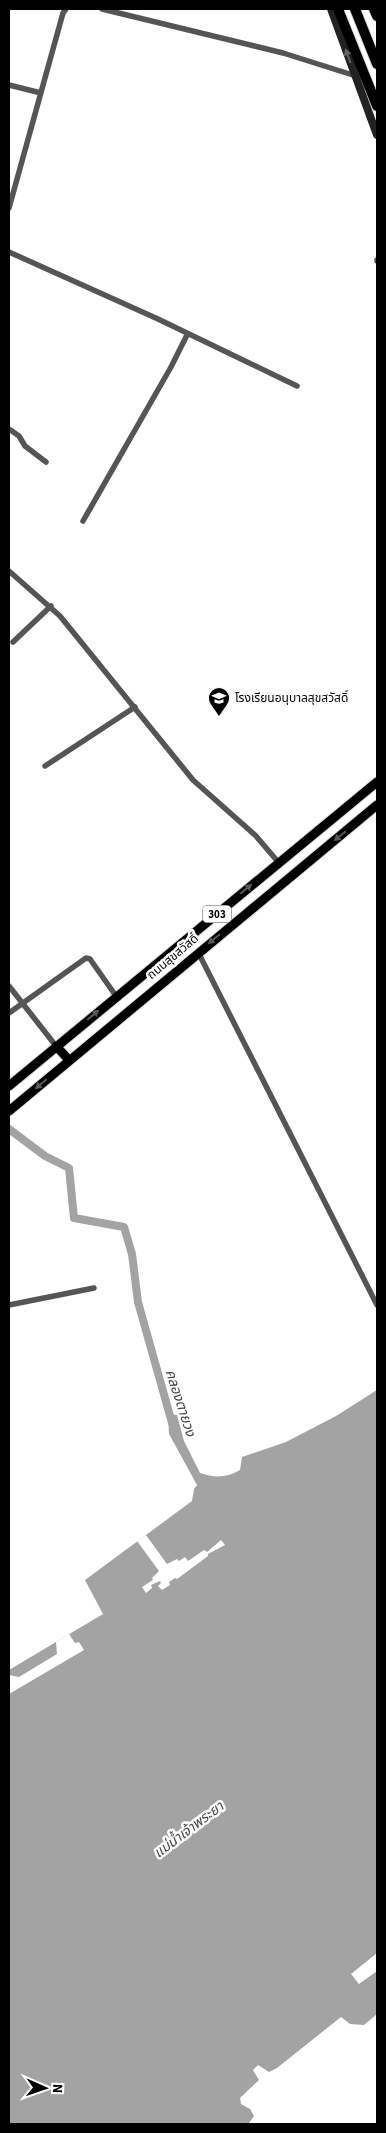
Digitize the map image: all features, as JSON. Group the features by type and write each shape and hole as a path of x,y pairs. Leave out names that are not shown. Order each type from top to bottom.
{"highway":[{"path":"338,9 377,106"},
{"path":"355,9 377,64"},
{"path":"374,9 377,16"}],"main road":[{"path":"331,9 377,135"},
{"name":"ถนนสุขสวัสดิ์","path":"9,1086 377,782"},
{"name":"ถนนสุขสวัสดิ์","path":"11,1109 377,805"},
{"path":"56,1046 68,1060"}],"street":[{"path":"9,208 66,9"},
{"path":"102,9 283,53 356,76"},
{"path":"9,85 41,93"},
{"path":"9,252 158,319 187,335 297,386"},
{"path":"82,522 171,367 187,335"},
{"path":"9,429 19,436 25,446 46,462"},
{"path":"9,571 51,606 86,646 193,780 256,836 279,863"},
{"path":"13,642 51,606"},
{"path":"45,766 135,707"},
{"path":"198,952 377,1305"},
{"path":"9,1014 86,958 90,959 116,996"},
{"path":"9,986 56,1046"},
{"path":"9,1304 94,1288"}],"water":[{"name":"แม่น้ำเจ้าพระยา","path":"377,1390 377,1953 351,1974 359,1984 377,1971 377,2014 364,2025 350,2024 341,2017 277,2068 269,2072 258,2065 253,2070 259,2080 240,2098 241,2104 250,2109 254,2116 249,2123 9,2124 9,1670 103,1614 85,1580 192,1501 194,1489 197,1485 169,1434 168,1414 177,1415 184,1441 200,1473 211,1476 230,1475 240,1470 242,1457 286,1442 336,1416"}],"pier":[{"path":"146,1535 167,1564 177,1559 179,1561 185,1557 188,1561 204,1550 207,1552 221,1540 225,1545 208,1554 208,1556 177,1579 175,1578 169,1582 170,1585 162,1590 158,1586 161,1583 160,1581 151,1585 152,1588 146,1593 142,1587 153,1580 152,1578 159,1571 137,1541"},
{"path":"69,1634 75,1643 79,1642 84,1650 9,1694 9,1675 19,1677 57,1654 56,1642"}],"waterway":[{"name":"คลองตายวง","path":"9,1129 45,1156 69,1168 74,1218 124,1227 132,1254 138,1302 172,1423"}],"place":[{"name":"โรงเรียนอนุบาลสุขสวัสดิ์","path":"219,717"}]}
